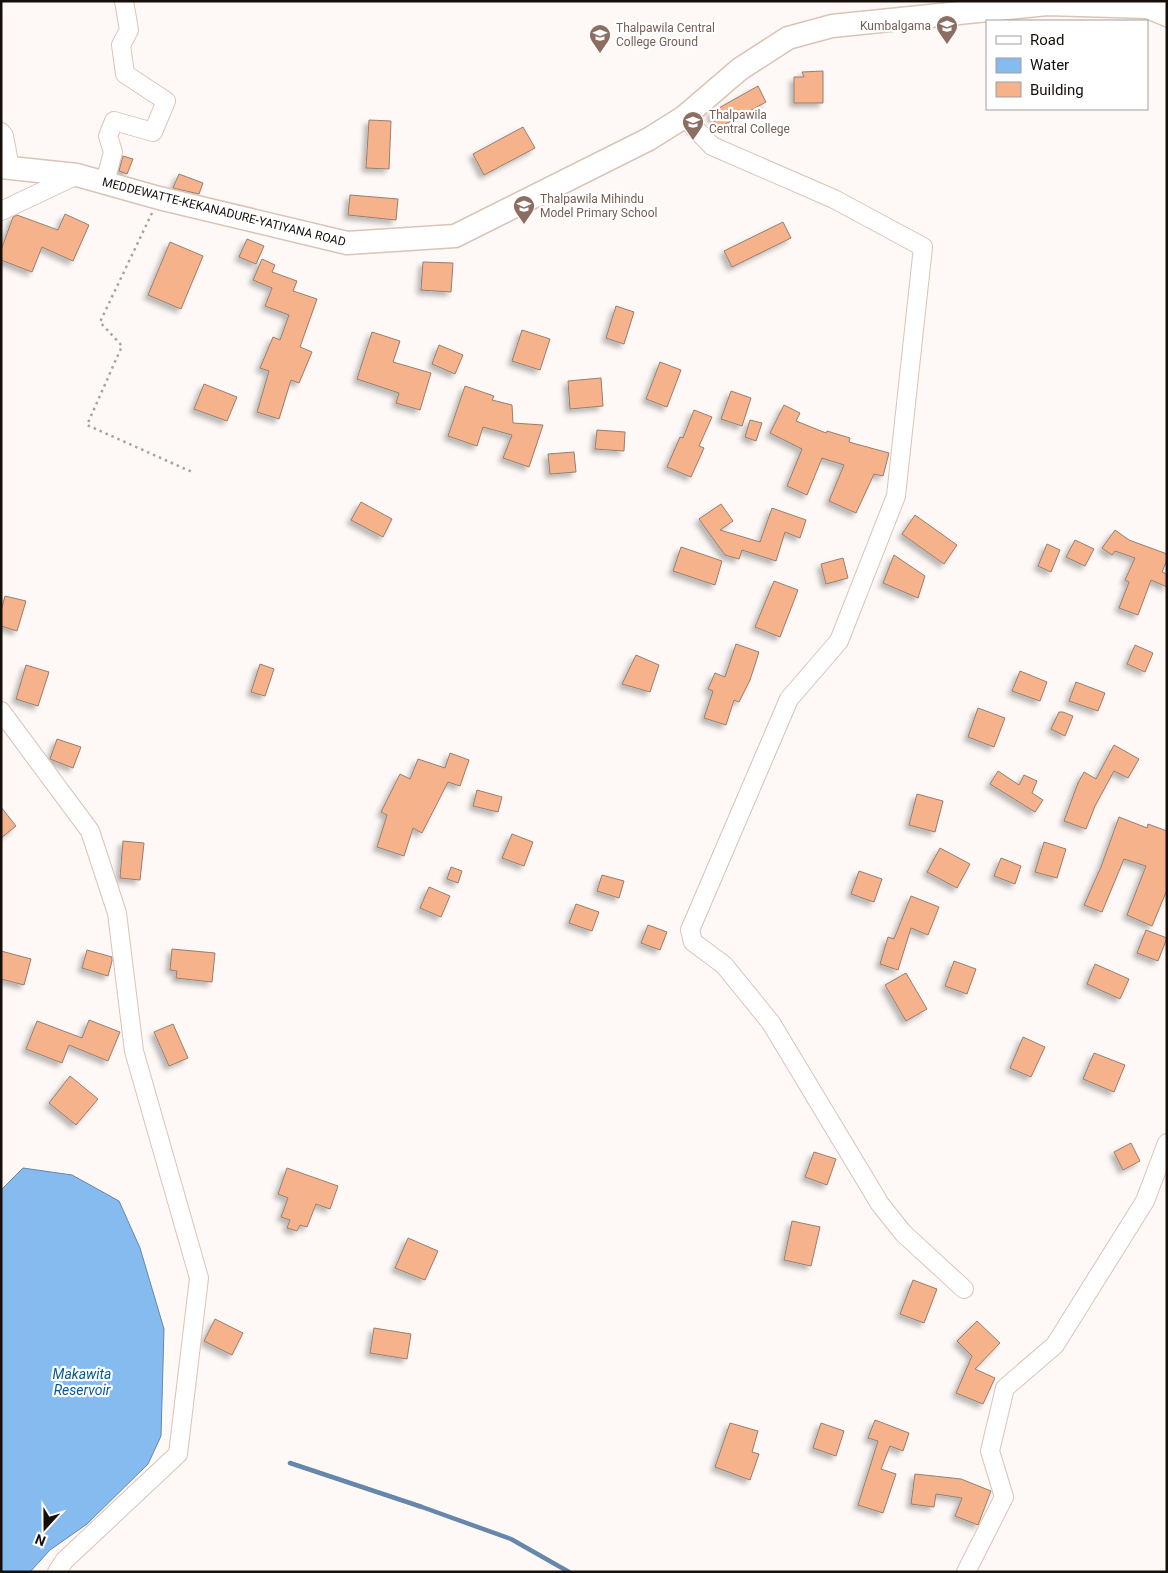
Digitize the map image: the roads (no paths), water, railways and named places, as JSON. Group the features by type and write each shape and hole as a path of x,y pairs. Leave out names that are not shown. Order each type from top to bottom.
{"main road":[{"name":"MEDDEWATTE-KEKANADURE-YATIYANA ROAD","path":"6,168 77,175 159,198 347,243 455,236 649,139 684,117 740,69 788,38 832,26 947,8 1047,4 1148,7 1167,15"}],"street":[{"path":"105,182 113,152 108,136 114,121 153,132 166,101 125,74 121,45 129,30 124,1"},
{"path":"684,117 712,146 834,199 923,247 896,496 838,640 789,699 690,930 694,942 724,965 771,1023 880,1204 903,1234 964,1289"},
{"path":"1,132 4,136 6,168"},
{"path":"1,212 77,175"},
{"path":"1,711 90,831 117,913 134,1051 199,1278 178,1454 64,1561 57,1572"},
{"path":"966,1572 1004,1497 990,1450 1005,1388 1055,1345 1145,1201 1167,1143"}],"water":[{"name":"Makawita Reservoir","path":"23,1168 72,1175 119,1201 140,1248 164,1329 161,1436 148,1464 87,1524 50,1550 30,1572 1,1572 1,1190"}],"waterway":[{"path":"290,1463 511,1539 569,1572"}],"place":[{"name":"Kumbalgama","path":"947,45"},
{"name":"Thalpawila Central College Ground","path":"600,54"},
{"name":"Thalpawila Central College","path":"693,141"},
{"name":"Thalpawila Mihindu Model Primary School","path":"524,225"}]}
